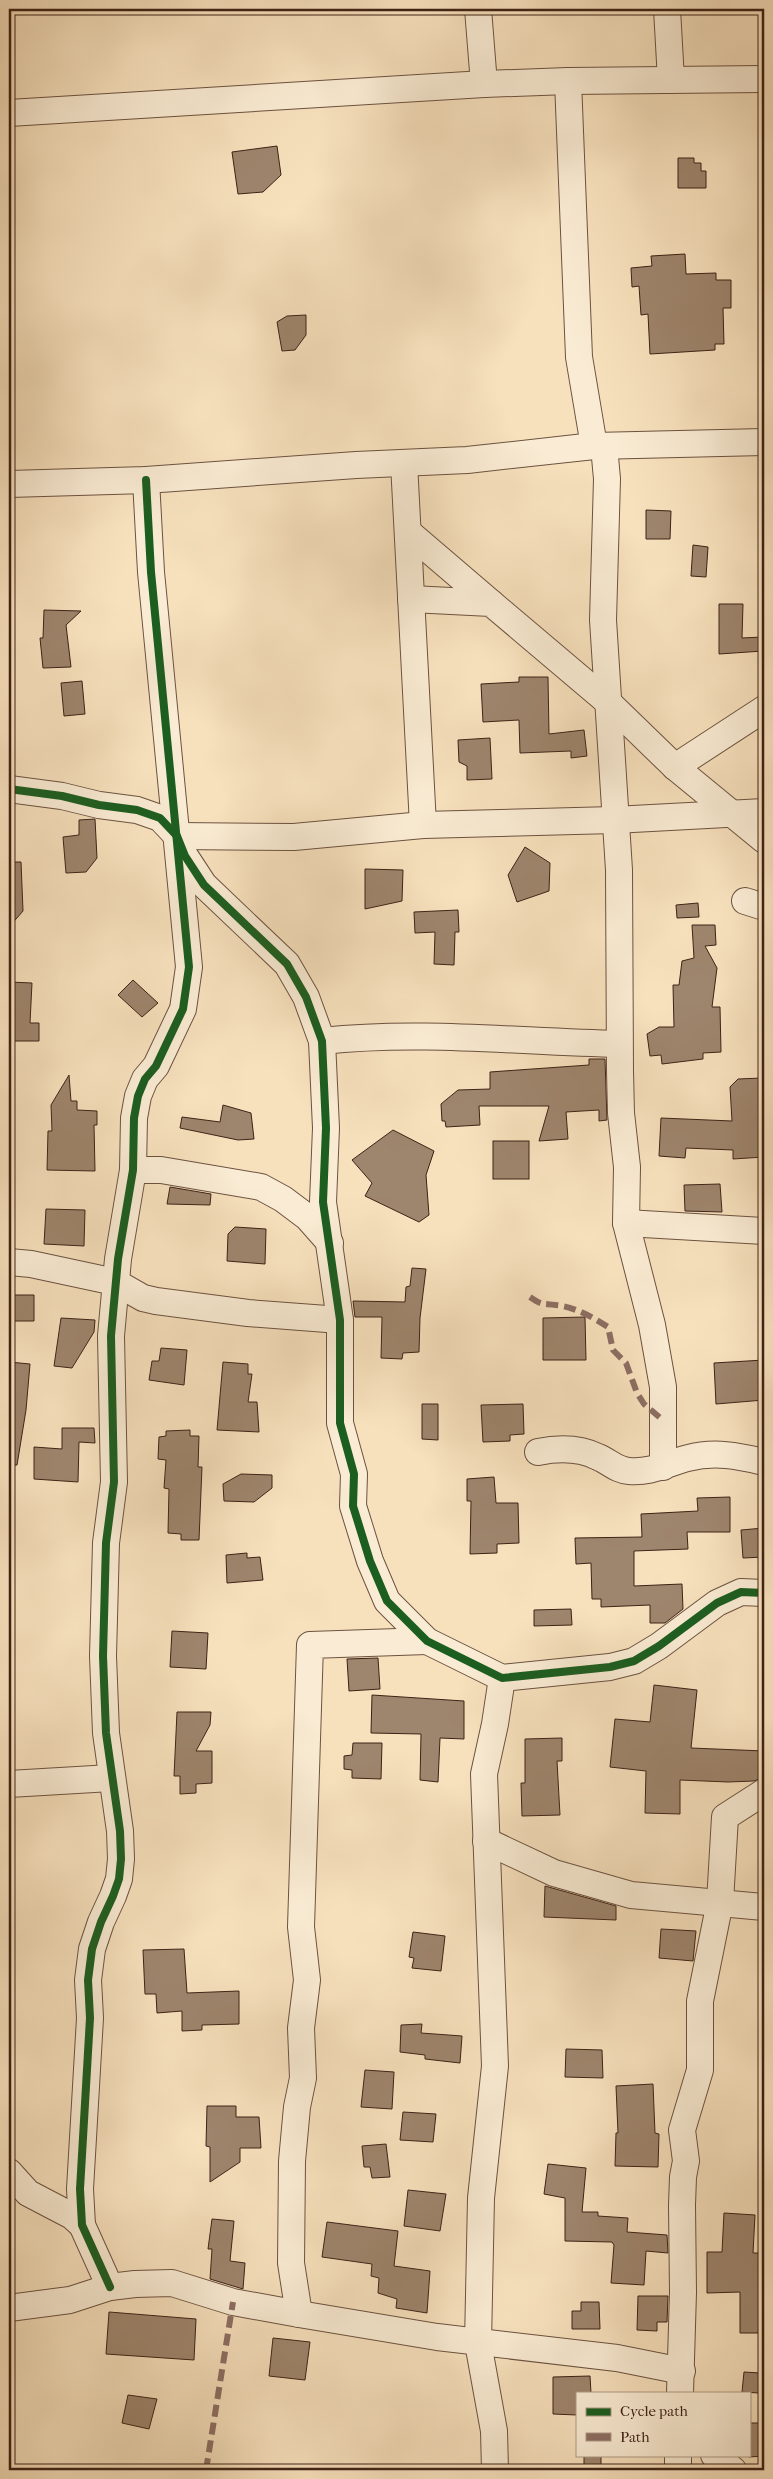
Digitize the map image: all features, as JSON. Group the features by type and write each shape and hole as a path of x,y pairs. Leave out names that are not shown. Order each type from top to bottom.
{"street":[{"path":"478,9 484,84"},
{"path":"667,9 671,80"},
{"path":"9,113 484,84 764,79"},
{"path":"568,81 579,357 607,479 603,620 618,870 621,1113 626,1167 626,1223 652,1325 663,1388 663,1468"},
{"path":"9,484 146,480 507,457 599,446 764,442"},
{"path":"404,463 423,825"},
{"path":"110,2287 82,2225 80,2189 90,2025 88,1980 92,1949 100,1922 114,1896 119,1880 121,1859 120,1831 106,1733 103,1656 106,1543 114,1482 111,1354 115,1282 133,1170 134,1118 138,1096 144,1079 156,1066 183,1009 189,967 151,572 146,480"},
{"path":"408,532 608,702 675,767 764,840"},
{"path":"411,599 492,603"},
{"path":"675,767 764,709"},
{"path":"9,789 62,796 98,805 147,812 160,818 177,836 186,856 204,885 287,964 306,997 322,1041 326,1128 323,1202 340,1320 340,1423 354,1474 353,1506 370,1561 388,1601 427,1641 502,1678 610,1667 634,1661 659,1646 718,1603 741,1592 764,1593"},
{"path":"177,836 294,836 423,825 614,820 764,812"},
{"path":"322,1041 363,1036 504,1038 620,1044"},
{"path":"133,1170 161,1170 261,1187 283,1199 307,1217 330,1243"},
{"path":"626,1223 764,1231"},
{"path":"9,1262 31,1264 115,1282 143,1298 156,1302 248,1313 340,1320"},
{"path":"538,1452 553,1449 586,1452 620,1470 639,1471 663,1468 686,1458 710,1454 724,1454 764,1462"},
{"path":"299,2314 291,2263 292,2161 297,2107 303,2078 301,2028 307,1980 301,1926 310,1645 427,1641"},
{"path":"495,2470 494,2431 478,2343 481,2198 495,2066 484,1774 495,1724 502,1678"},
{"path":"9,1784 112,1778"},
{"path":"9,2308 70,2300 110,2287 172,2283 233,2302 299,2314 478,2343 617,2358 681,2382 682,2205 683,2177 686,2161 682,2130 700,2070 700,2001 720,1902 725,1817 764,1792"},
{"path":"486,1841 554,1873 631,1895 764,1907"},
{"path":"9,2172 28,2193 72,2216 82,2225"},
{"path":"678,2456 678,2470"},
{"path":"715,2456 733,2470"}],"building":[{"path":"277,146 281,175 263,192 238,194 232,152"},
{"path":"678,158 694,158 694,163 701,163 701,171 706,171 706,188 678,188"},
{"path":"685,254 686,274 716,273 716,280 731,280 731,308 723,308 724,344 715,344 715,350 650,354 648,314 641,315 639,286 632,287 631,268 652,266 651,256"},
{"path":"306,315 306,335 295,350 282,351 277,322 287,316"},
{"path":"646,510 671,511 670,539 646,539"},
{"path":"693,545 708,547 706,577 691,576"},
{"path":"719,604 743,604 742,638 762,637 763,651 719,654"},
{"path":"44,610 81,611 66,625 71,667 43,668 40,638 43,638"},
{"path":"519,677 548,677 549,734 584,730 587,756 571,758 571,751 520,753 519,720 483,722 481,684 519,682"},
{"path":"82,681 85,714 64,716 61,683"},
{"path":"490,738 492,779 467,780 467,766 459,762 458,740"},
{"path":"95,819 97,858 86,872 66,873 63,837 79,835 79,820"},
{"path":"525,847 550,863 549,891 517,902 508,875"},
{"path":"9,862 21,862 23,911 9,927"},
{"path":"365,869 403,870 402,901 365,909"},
{"path":"698,903 699,917 677,918 676,905"},
{"path":"458,910 459,932 455,932 454,965 434,964 435,932 415,933 414,912"},
{"path":"692,925 715,925 716,945 705,946 717,968 712,1007 720,1007 721,1052 703,1053 703,1059 662,1064 661,1055 650,1056 647,1034 659,1027 674,1027 673,985 679,985 682,961 694,958"},
{"path":"133,980 158,1003 142,1017 118,995"},
{"path":"9,982 32,983 30,1023 39,1023 39,1041 9,1041"},
{"path":"589,1059 605,1059 607,1120 599,1121 599,1110 566,1112 568,1139 539,1141 549,1106 479,1106 480,1125 446,1127 445,1121 442,1121 441,1104 458,1090 490,1089 490,1072 589,1065"},
{"path":"69,1075 71,1101 77,1101 77,1110 97,1111 97,1125 94,1125 95,1171 47,1170 48,1131 52,1131 51,1105"},
{"path":"762,1078 764,1157 733,1159 733,1150 686,1148 685,1158 659,1156 661,1118 732,1121 730,1087 738,1079"},
{"path":"223,1105 251,1113 254,1139 238,1140 180,1128 182,1117 220,1122"},
{"path":"393,1130 434,1151 426,1175 429,1215 419,1222 365,1196 372,1183 352,1160"},
{"path":"493,1141 529,1141 529,1179 493,1179"},
{"path":"720,1184 722,1212 685,1211 684,1185"},
{"path":"170,1187 211,1194 210,1205 167,1204"},
{"path":"46,1209 85,1210 84,1246 44,1244"},
{"path":"235,1227 266,1229 265,1264 227,1261 228,1234"},
{"path":"412,1268 426,1269 420,1318 419,1352 403,1353 402,1359 381,1358 382,1317 355,1317 353,1301 405,1302 406,1287 410,1286"},
{"path":"12,1295 34,1295 34,1321 9,1321 9,1305 13,1304"},
{"path":"585,1317 586,1360 543,1360 543,1318"},
{"path":"61,1318 95,1320 94,1332 72,1368 54,1366"},
{"path":"161,1348 187,1350 184,1385 149,1380 152,1361 159,1361"},
{"path":"764,1360 764,1400 716,1404 714,1363"},
{"path":"9,1362 30,1364 26,1410 17,1465 9,1465"},
{"path":"223,1362 248,1364 248,1374 252,1374 248,1402 257,1402 259,1432 217,1430"},
{"path":"422,1404 438,1404 438,1440 422,1439"},
{"path":"523,1404 524,1434 510,1435 510,1441 483,1442 481,1405"},
{"path":"62,1428 94,1428 95,1443 79,1442 78,1482 34,1479 34,1447 62,1449"},
{"path":"190,1430 190,1436 199,1436 198,1467 202,1467 199,1540 181,1540 181,1534 168,1533 169,1489 164,1488 166,1460 158,1459 159,1437 166,1436 166,1431"},
{"path":"241,1474 272,1475 272,1488 254,1502 224,1501 223,1484"},
{"path":"494,1477 496,1503 518,1503 519,1543 497,1544 497,1553 470,1554 471,1501 467,1501 467,1479"},
{"path":"730,1497 730,1532 687,1532 688,1549 634,1551 634,1586 682,1584 683,1609 665,1623 650,1623 650,1605 601,1607 601,1599 592,1599 591,1563 576,1564 575,1538 642,1537 641,1514 698,1511 697,1498"},
{"path":"764,1528 764,1557 743,1558 741,1530"},
{"path":"247,1553 247,1558 260,1557 263,1580 227,1583 226,1555"},
{"path":"571,1609 572,1625 534,1626 534,1610"},
{"path":"172,1631 208,1633 206,1669 170,1667"},
{"path":"378,1658 380,1689 349,1691 347,1659"},
{"path":"654,1685 697,1690 691,1748 764,1751 764,1777 754,1781 728,1782 680,1780 680,1814 645,1813 646,1771 610,1767 615,1719 650,1722"},
{"path":"372,1695 464,1701 464,1739 440,1738 438,1782 420,1780 421,1734 371,1733"},
{"path":"177,1712 211,1712 210,1725 196,1751 212,1751 212,1783 196,1784 196,1793 180,1794 180,1776 174,1776"},
{"path":"562,1738 562,1761 557,1761 560,1815 522,1816 521,1783 525,1783 525,1739"},
{"path":"353,1743 382,1743 381,1779 352,1778 352,1770 344,1769 344,1756 352,1755"},
{"path":"545,1886 616,1906 616,1920 544,1917"},
{"path":"661,1929 696,1931 693,1961 659,1958"},
{"path":"413,1932 445,1936 441,1971 412,1968 414,1958 409,1957"},
{"path":"184,1949 187,1993 239,1991 239,2024 202,2025 202,2030 182,2031 182,2011 157,2013 156,1994 145,1994 143,1950"},
{"path":"422,2024 421,2033 462,2036 460,2063 425,2059 425,2055 400,2052 401,2025"},
{"path":"566,2049 602,2050 603,2078 565,2077"},
{"path":"365,2070 394,2072 392,2109 361,2107"},
{"path":"653,2084 655,2133 659,2134 658,2167 615,2166 616,2133 618,2133 616,2086"},
{"path":"207,2106 236,2106 236,2117 259,2117 261,2148 240,2148 240,2162 210,2182 210,2147 206,2146"},
{"path":"403,2112 436,2114 433,2142 400,2140"},
{"path":"386,2144 390,2177 372,2178 370,2167 364,2167 362,2146"},
{"path":"548,2164 586,2168 582,2212 598,2212 598,2216 628,2218 627,2232 667,2235 668,2253 646,2251 644,2285 611,2283 614,2245 612,2242 565,2241 565,2198 544,2194"},
{"path":"408,2190 446,2194 440,2231 404,2226"},
{"path":"724,2213 755,2215 753,2253 764,2253 764,2333 740,2333 740,2292 707,2293 707,2252 722,2252"},
{"path":"212,2219 234,2221 230,2261 245,2263 243,2289 210,2279 212,2249 208,2249"},
{"path":"327,2222 398,2231 394,2266 430,2271 427,2313 396,2308 397,2299 378,2293 379,2278 371,2276 372,2264 322,2257"},
{"path":"638,2296 668,2296 667,2322 657,2322 657,2331 637,2330"},
{"path":"581,2302 599,2302 600,2329 572,2329 572,2311 581,2311"},
{"path":"109,2312 196,2319 194,2360 106,2354"},
{"path":"273,2338 310,2342 305,2380 269,2376"},
{"path":"744,2372 760,2373 759,2393 742,2392"},
{"path":"590,2376 591,2392 576,2392 576,2415 553,2414 553,2377"},
{"path":"128,2395 157,2399 149,2429 122,2423"},
{"path":"750,2423 763,2423 764,2456 749,2457"},
{"path":"584,2456 601,2456 601,2470 584,2470"}],"marked path":[{"path":"530,1297 540,1303 577,1310 608,1327 613,1350 626,1363 637,1393 644,1404 664,1421"},
{"path":"206,2470 233,2302"}],"cycle path":[{"path":"110,2287 82,2225 80,2189 90,2018 88,1980 92,1949 119,1879 121,1859 120,1831 106,1733 103,1656 106,1543 114,1482 111,1336 118,1259 133,1170 134,1118 138,1096 145,1079 156,1066 183,1009 189,967 151,572 146,480"},
{"path":"9,789 62,796 99,805 137,810 160,818 177,836 185,856 204,885 287,964 306,997 322,1041 326,1128 323,1202 340,1320 340,1423 354,1474 353,1506 370,1561 387,1601 427,1641 502,1678 610,1667 634,1661 659,1646 717,1603 741,1592 764,1593"}]}
